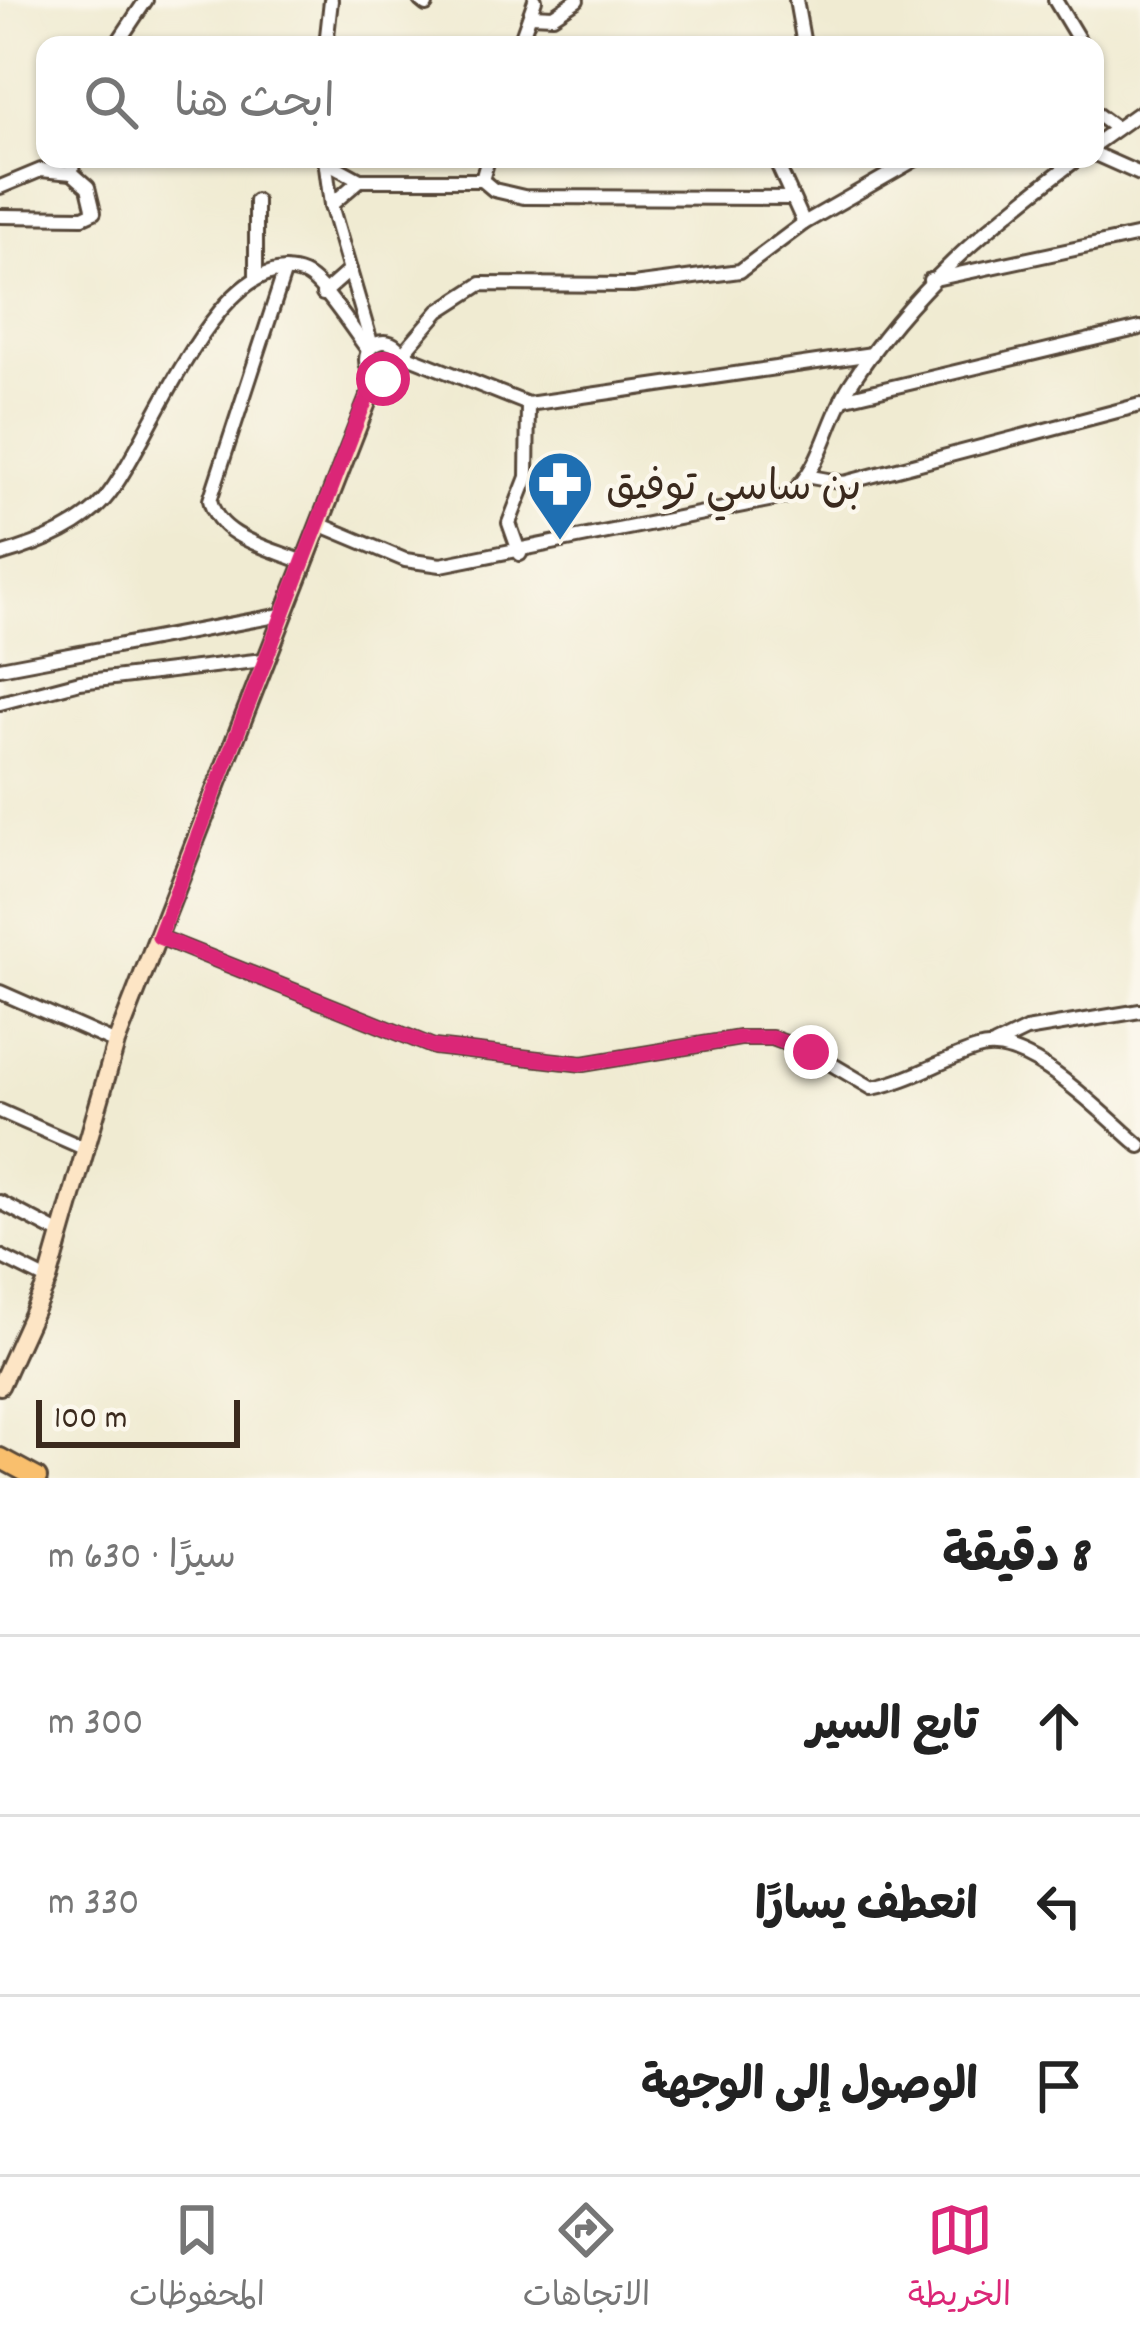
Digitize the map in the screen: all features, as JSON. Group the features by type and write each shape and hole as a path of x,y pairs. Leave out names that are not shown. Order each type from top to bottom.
{"main road":[{"path":"0,1458 38,1478"}],"street":[{"path":"122,36 146,0"},
{"path":"327,36 331,0"},
{"path":"522,36 533,7 553,16 578,0"},
{"path":"796,0 802,36"},
{"path":"1054,0 1076,36"},
{"path":"1104,136 1140,112"},
{"path":"1104,120 1114,127"},
{"path":"1104,158 1140,174"},
{"path":"0,187 56,168"},
{"path":"0,216 83,217 94,212 88,188 73,168"},
{"path":"326,168 331,206 370,348 366,362 377,377"},
{"path":"339,168 360,180 482,179 494,190 524,197 790,198"},
{"path":"482,179 485,168"},
{"path":"778,168 804,223"},
{"path":"377,377 399,371 402,354 439,311 481,284 633,285 740,271 804,223 900,168"},
{"path":"319,524 405,560 441,566 520,554 790,496 811,477 842,399 928,280 1066,168"},
{"path":"331,206 360,180"},
{"path":"256,201 256,275"},
{"path":"928,280 1140,235"},
{"path":"285,270 210,500 213,514 230,530 303,562"},
{"path":"0,555 64,530 103,501 147,436 205,329 256,275 285,270 309,276 370,348"},
{"path":"323,294 350,270"},
{"path":"842,399 1140,328"},
{"path":"370,348 387,341 402,354 528,404 872,354"},
{"path":"0,1386 48,1280 116,1043 377,377"},
{"path":"520,554 509,523 526,477 528,404"},
{"path":"811,477 844,483 1140,405"},
{"path":"0,668 281,616"},
{"path":"0,703 80,682 263,660"},
{"path":"159,937 434,1047 583,1064 740,1038 772,1038 811,1052 872,1088 995,1046 1026,1030 1140,1011"},
{"path":"0,992 116,1043"},
{"path":"995,1046 1021,1052 1051,1071 1140,1146"},
{"path":"0,1111 86,1149"},
{"path":"0,1202 61,1234"},
{"path":"0,1256 48,1280"}],"place":[{"name":"بن ساسي توفيق","path":"560,543"}],"route":[{"path":"383,379 377,377 361,411 159,937 217,956 434,1047 583,1064 671,1054 740,1038 772,1038 811,1052"}]}
